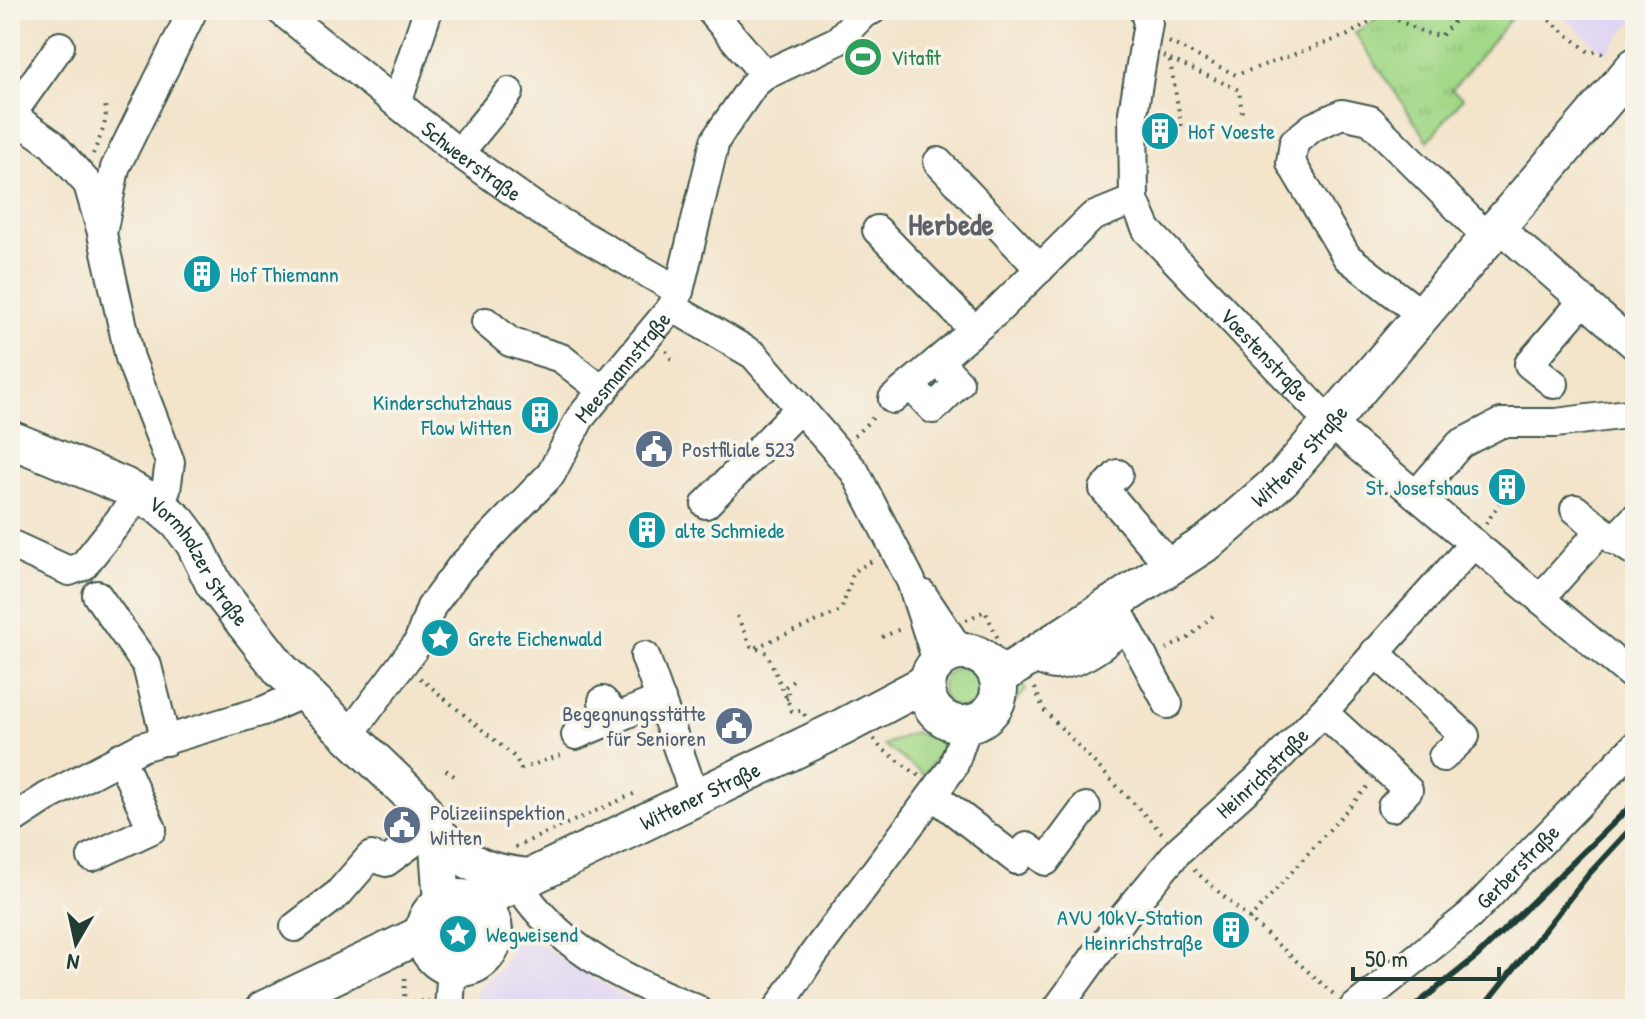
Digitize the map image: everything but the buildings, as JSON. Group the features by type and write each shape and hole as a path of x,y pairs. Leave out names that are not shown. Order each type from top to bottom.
{"main road":[{"name":"Wittener Straße","path":"471,907 536,859 695,797 843,734 962,663 1045,646 1120,614 1171,567 1211,540 1283,478 1632,70"},
{"name":"Vormholzer Straße","path":"10,439 149,500 178,522 194,543 214,584 243,625 304,693 418,802 440,835"},
{"path":"962,663 996,702 989,712 968,723 947,720 962,663"},
{"path":"440,835 475,866 492,873 536,859"},
{"path":"264,1009 304,990 434,974 476,964 485,957 492,947 440,835"},
{"path":"434,974 429,914 471,907"}],"street":[{"path":"102,234 115,168 193,10"},
{"name":"Schweerstraße","path":"280,10 459,153 754,355 855,472 911,581 944,623 962,663"},
{"path":"397,103 428,10"},
{"path":"710,10 765,75"},
{"name":"Meesmannstraße","path":"349,735 418,643 431,607 460,568 551,474 580,418 675,299 715,141 754,84 765,75 837,41 860,14"},
{"name":"Voestenstraße","path":"1146,27 1133,113 1134,200 1147,230 1331,424 1635,678"},
{"path":"10,544 69,571 83,566 149,500 166,490 170,462 130,358 88,184 51,143 10,114 60,46"},
{"path":"459,153 509,92"},
{"path":"1422,315 1347,257 1291,163 1294,142 1313,127 1342,114 1370,120 1492,231 1584,300 1635,346"},
{"path":"938,162 1040,269"},
{"path":"901,392 974,330 1092,217 1134,200"},
{"path":"877,230 974,330"},
{"path":"1554,384 1529,364 1584,300"},
{"path":"486,322 510,342 561,358 603,391"},
{"path":"706,504 799,409"},
{"path":"1416,495 1460,444 1501,423 1556,423 1635,413"},
{"path":"1118,474 1104,489 1171,567"},
{"path":"1575,509 1617,541"},
{"path":"1540,599 1617,541 1635,518"},
{"name":"Heinrichstraße","path":"1057,1009 1125,915 1179,850 1256,781 1323,712 1474,543"},
{"path":"97,595 147,666 166,741"},
{"path":"1120,614 1168,704"},
{"path":"1375,652 1465,736 1443,757"},
{"path":"645,656 695,797"},
{"path":"10,821 120,757 263,711 304,693"},
{"path":"576,735 610,709 661,699"},
{"path":"1323,712 1408,790 1392,807"},
{"path":"778,1009 810,959 935,793 962,749 968,723"},
{"name":"Gerberstraße","path":"1346,1004 1469,916 1635,746"},
{"path":"92,857 152,829 120,757"},
{"path":"935,793 1017,860 1027,847 1046,861 1086,807"},
{"path":"295,927 338,894 371,856 386,862 440,835"},
{"path":"536,859 575,947 617,974 696,1009"}],"path":[{"path":"1146,27 1236,75 1348,35 1386,12 1425,33 1441,36 1464,10"},
{"path":"1537,10 1590,53 1598,51 1632,70"},
{"path":"1146,27 1170,59 1182,129"},
{"path":"1170,59 1239,90 1242,113"},
{"path":"88,184 90,161 107,111 104,101"},
{"path":"838,452 901,392"},
{"path":"756,647 841,611 854,571 896,549"},
{"path":"962,663 985,611 962,663"},
{"path":"1161,649 1169,649 1188,638 1217,612"},
{"path":"737,616 751,646 767,653 792,711 803,711 843,734 880,747 935,793"},
{"path":"882,637 904,629"},
{"path":"403,664 516,758 523,774"},
{"path":"786,699 790,697 785,687 793,680"},
{"path":"1037,691 1043,709 1179,850 1186,863 1346,1004"},
{"path":"1249,920 1318,847 1384,768"},
{"path":"446,770 457,778"},
{"path":"536,859 644,790"},
{"path":"404,1002 434,974"},
{"path":"366,1009 367,1004 430,1001 434,974"}],"shaded area":[{"path":"1554,10 1635,10 1635,19 1606,53"},
{"path":"517,930 618,993 655,1009 468,1009 483,983 499,971 508,957"}],"green space":[{"path":"1391,10 1518,10 1452,90 1463,98 1428,141 1355,33"},
{"path":"962,668 976,674 982,688 976,702 962,708 948,702 942,688 948,674"},
{"path":"1019,676 1026,690 991,730 971,746 975,737 999,714"},
{"path":"914,732 937,740 942,748 924,775 884,745"},
{"path":"458,914 472,920 478,934 472,948 458,954 444,948 438,934 444,920"}],"railway":[{"path":"1411,1009 1476,957 1635,802"},
{"path":"1482,1009 1588,875 1635,824"}],"place":[{"name":"Vitafit","path":"863,57"},
{"name":"Hof Voeste","path":"1160,131"},
{"name":"Hof Thiemann","path":"202,274"},
{"name":"Kinderschutzhaus Flow Witten","path":"540,415"},
{"name":"Postfiliale 523","path":"654,449"},
{"name":"St. Josefshaus","path":"1507,487"},
{"name":"alte Schmiede","path":"647,530"},
{"name":"Grete Eichenwald","path":"440,638"},
{"name":"Begegnungsstätte für Senioren","path":"734,726"},
{"name":"Polizeiinspektion Witten","path":"402,825"},
{"name":"AVU 10kV-Station Heinrichstraße","path":"1231,930"},
{"name":"Wegweisend","path":"458,934"}],"district":[{"name":"Herbede","path":"951,225"}]}
